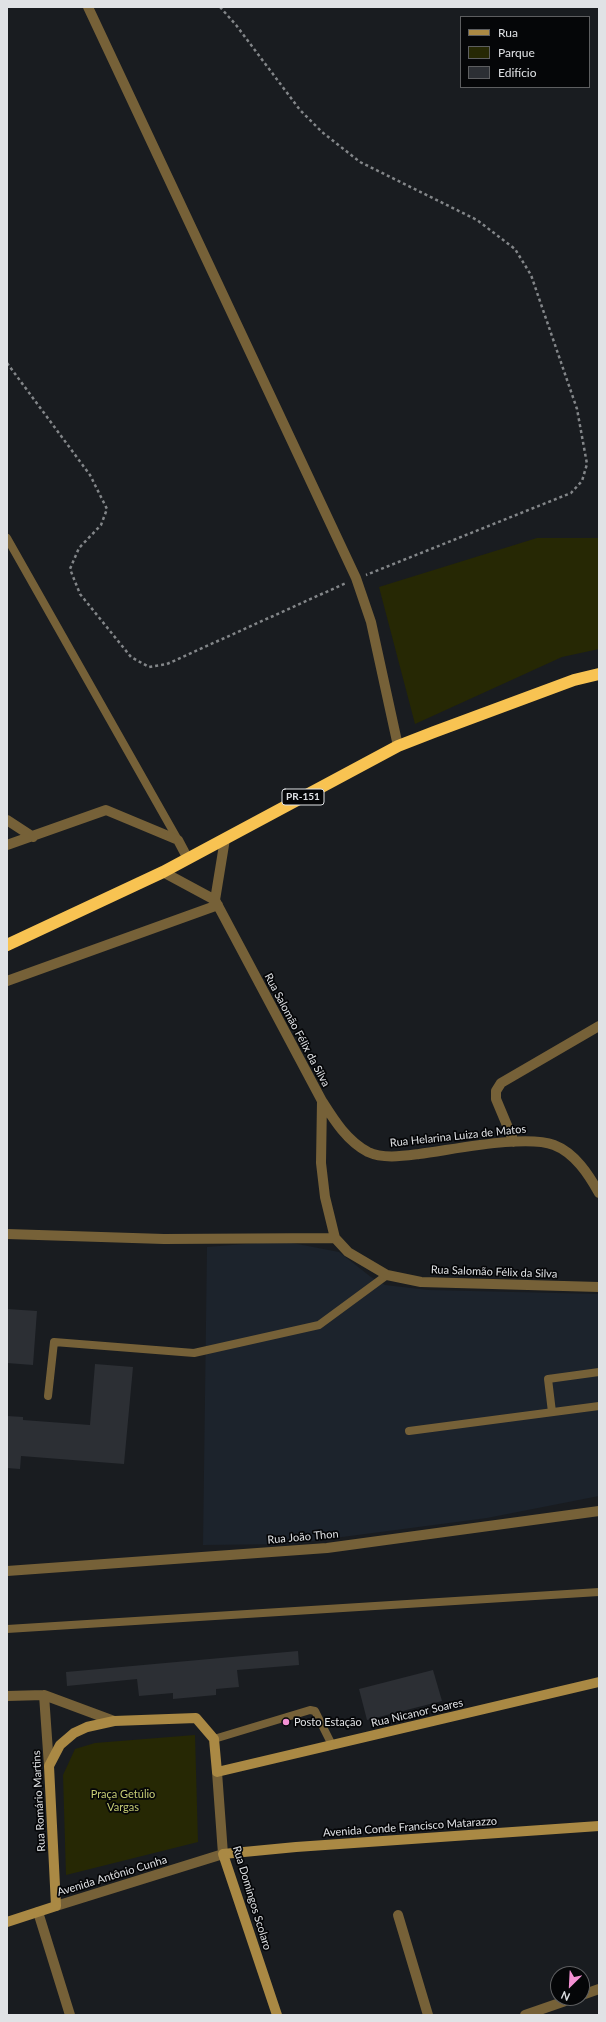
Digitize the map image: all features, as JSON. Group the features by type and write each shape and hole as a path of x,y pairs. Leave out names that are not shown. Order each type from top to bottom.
{"highway":[{"name":"PR-151","path":"7,945 163,872 398,746 574,680 599,674"}],"street":[{"path":"88,7 356,578 371,622 398,746"},
{"path":"7,845 106,810 178,840 188,859"},
{"path":"7,820 33,837"},
{"path":"216,902 225,839"},
{"path":"163,872 216,902"},
{"path":"7,981 216,902"},
{"name":"Rua Salomão Félix da Silva","path":"216,902 322,1101 321,1164 325,1197 335,1238 348,1252 387,1275 420,1282 599,1287"},
{"path":"514,1142 496,1099 496,1091 501,1083 599,1026"},
{"name":"Rua Helarina Luiza de Matos","path":"322,1101 337,1124 352,1142 369,1152 394,1157 529,1140 555,1145 569,1154 598,1188"},
{"path":"7,1234 164,1239 335,1238"},
{"name":"Rua João Thon","path":"7,1571 327,1548 599,1511"},
{"name":"Rua Nicanor Soares","path":"217,1772 599,1682"},
{"path":"7,1696 44,1695 114,1722"},
{"name":"Rua Romário Martins","path":"44,1695 56,1906"},
{"path":"49,1766 60,1745 74,1733 87,1727 114,1722 196,1718 214,1738"},
{"name":"Rua Domingos Scolaro","path":"214,1738 223,1854 277,2015"},
{"name":"Avenida Conde Francisco Matarazzo","path":"223,1854 304,1846 599,1826"},
{"name":"Avenida Antônio Cunha","path":"7,1922 223,1854"},
{"path":"38,1912 70,2015"},
{"path":"398,1915 428,2015"},
{"path":"525,2015 551,2006"}],"lane":[{"path":"7,538 178,840"},
{"path":"48,1396 54,1342 194,1352 319,1325 387,1275"},
{"path":"552,1412 548,1379 599,1372"},
{"path":"409,1431 599,1406"},
{"path":"7,1629 599,1592"},
{"path":"214,1738 310,1710 315,1711 332,1745"}],"path":[{"path":"7,363 90,475 107,508 101,525 79,548 70,568 80,594 131,657 149,667 167,664 356,578 571,493 582,481 587,464 577,410 530,275 515,249 477,220 360,162 322,132 300,110 236,25 220,7"}],"shaded area":[{"path":"282,1241 339,1252 371,1277 385,1285 429,1290 599,1294 599,1496 487,1518 289,1544 203,1545 207,1247"}],"green space":[{"path":"537,538 599,538 599,649 562,657 415,724 379,587"},
{"name":"Praça Getúlio Vargas","path":"195,1735 198,1842 66,1875 63,1775 75,1749 95,1743"}],"building":[{"path":"7,1309 37,1311 33,1365 7,1363"},
{"path":"95,1364 133,1367 124,1464 21,1456 20,1469 7,1468 7,1416 23,1417 23,1420 90,1425"},
{"path":"298,1651 299,1665 237,1670 239,1687 216,1689 216,1695 173,1699 173,1693 139,1696 137,1679 67,1686 66,1672"},
{"path":"433,1670 442,1701 367,1720 359,1689"}],"place":[{"name":"Posto Estação","path":"286,1722"}]}
